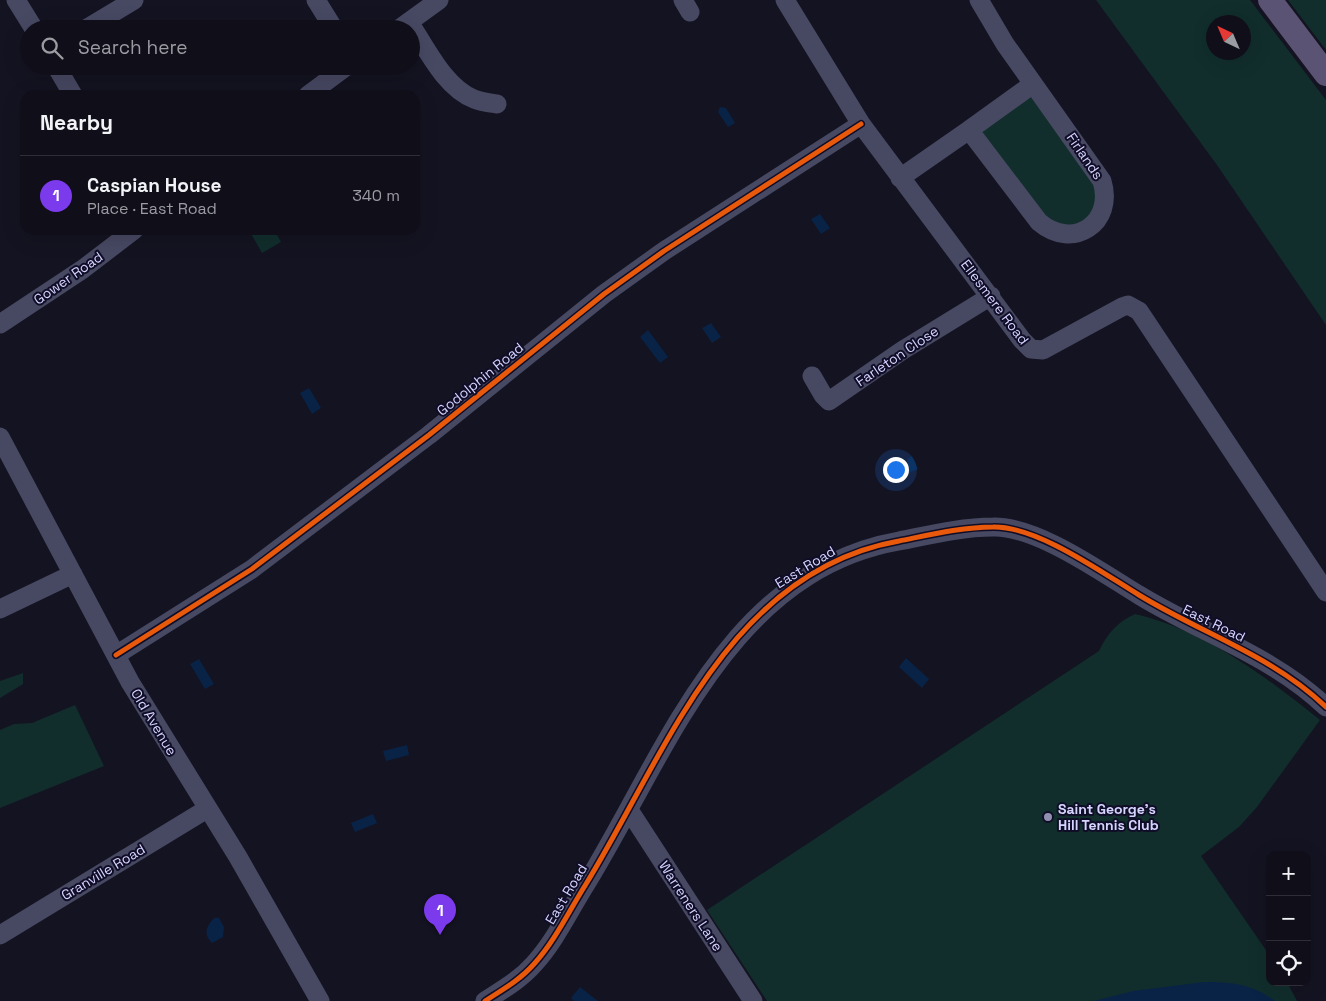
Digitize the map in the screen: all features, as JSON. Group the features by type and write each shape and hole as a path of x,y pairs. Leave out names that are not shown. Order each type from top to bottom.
{"main road":[{"path":"1270,0 1326,74"}],"street":[{"path":"16,0 28,20"},
{"path":"101,20 134,0"},
{"path":"316,0 328,20"},
{"path":"411,20 439,0"},
{"name":"Ellesmere Road","path":"785,0 861,124 1031,350 1043,350 1122,307 1128,305 1139,310 1326,592"},
{"name":"Firlands","path":"969,130 1039,222 1047,229 1067,235 1079,233 1092,225 1100,216 1106,197 1102,181 1005,44 979,0"},
{"path":"420,45 461,92 475,100 497,104"},
{"path":"61,75 70,90"},
{"path":"315,90 335,75"},
{"path":"900,178 1034,84"},
{"name":"Godolphin Road","path":"116,655 252,570 429,435 604,294 664,251 861,124"},
{"name":"Gower Road","path":"0,324 84,269 128,235"},
{"name":"Farleton Close","path":"812,376 823,395 829,401 903,350 991,296"},
{"name":"Old Avenue","path":"0,437 116,655 207,809 238,857 320,1001"},
{"name":"East Road","path":"485,1001 521,976 546,950 702,682 743,631 775,598 801,579 855,552 891,542 995,526 1032,534 1092,566 1169,614 1225,640 1287,675 1326,707"},
{"path":"0,609 73,574"},
{"name":"Granville Road","path":"0,935 207,809"},
{"name":"Warreners Lane","path":"629,810 752,1001"}],"green space":[{"path":"1096,0 1250,0 1326,100 1326,325 1217,165"},
{"path":"1288,0 1326,0 1326,50"},
{"path":"1033,84 1102,181 1101,216 1055,233 969,130"},
{"path":"252,235 277,235 281,242 262,253"},
{"name":"Saint George's Hill Tennis Club","path":"1135,614 1161,621 1209,643 1255,671 1320,720 1257,807 1239,827 1201,856 1266,950 1266,986 1289,986 1297,1001 767,1001 707,910 1099,651 1113,629"},
{"path":"23,673 23,684 0,698 0,681"},
{"path":"75,705 104,766 0,808 0,730 14,724 32,723"}],"water":[{"path":"720,107 726,108 735,123 728,127 718,112"},
{"path":"820,214 830,228 821,234 811,219"},
{"path":"711,323 721,337 712,343 702,328"},
{"path":"648,330 668,357 660,363 640,337"},
{"path":"309,388 321,408 312,414 300,393"},
{"path":"912,456 918,469 901,476 897,468 908,464 907,459"},
{"path":"906,658 929,679 922,688 899,667"},
{"path":"199,659 214,684 205,689 190,664"},
{"path":"407,745 409,755 386,761 383,751"},
{"path":"373,814 377,823 355,832 351,823"},
{"path":"214,918 219,918 224,927 223,937 212,943 207,937 207,931 209,924"},
{"path":"1204,982 1241,985 1258,991 1275,1001 1094,1001 1133,991"},
{"path":"580,987 598,1001 574,1001 571,998"}],"cycle path":[{"path":"116,655 252,569 429,435 604,294 664,251 861,124"},
{"path":"485,1001 523,975 549,946 675,726 708,675 746,628 789,589 840,559 899,541 958,530 993,527 1029,534 1068,552 1163,609 1260,659 1283,673 1326,707"}],"place":[{"name":"Saint George's Hill Tennis Club","path":"1048,817"},
{"name":"Caspian House","path":"440,935"}]}
